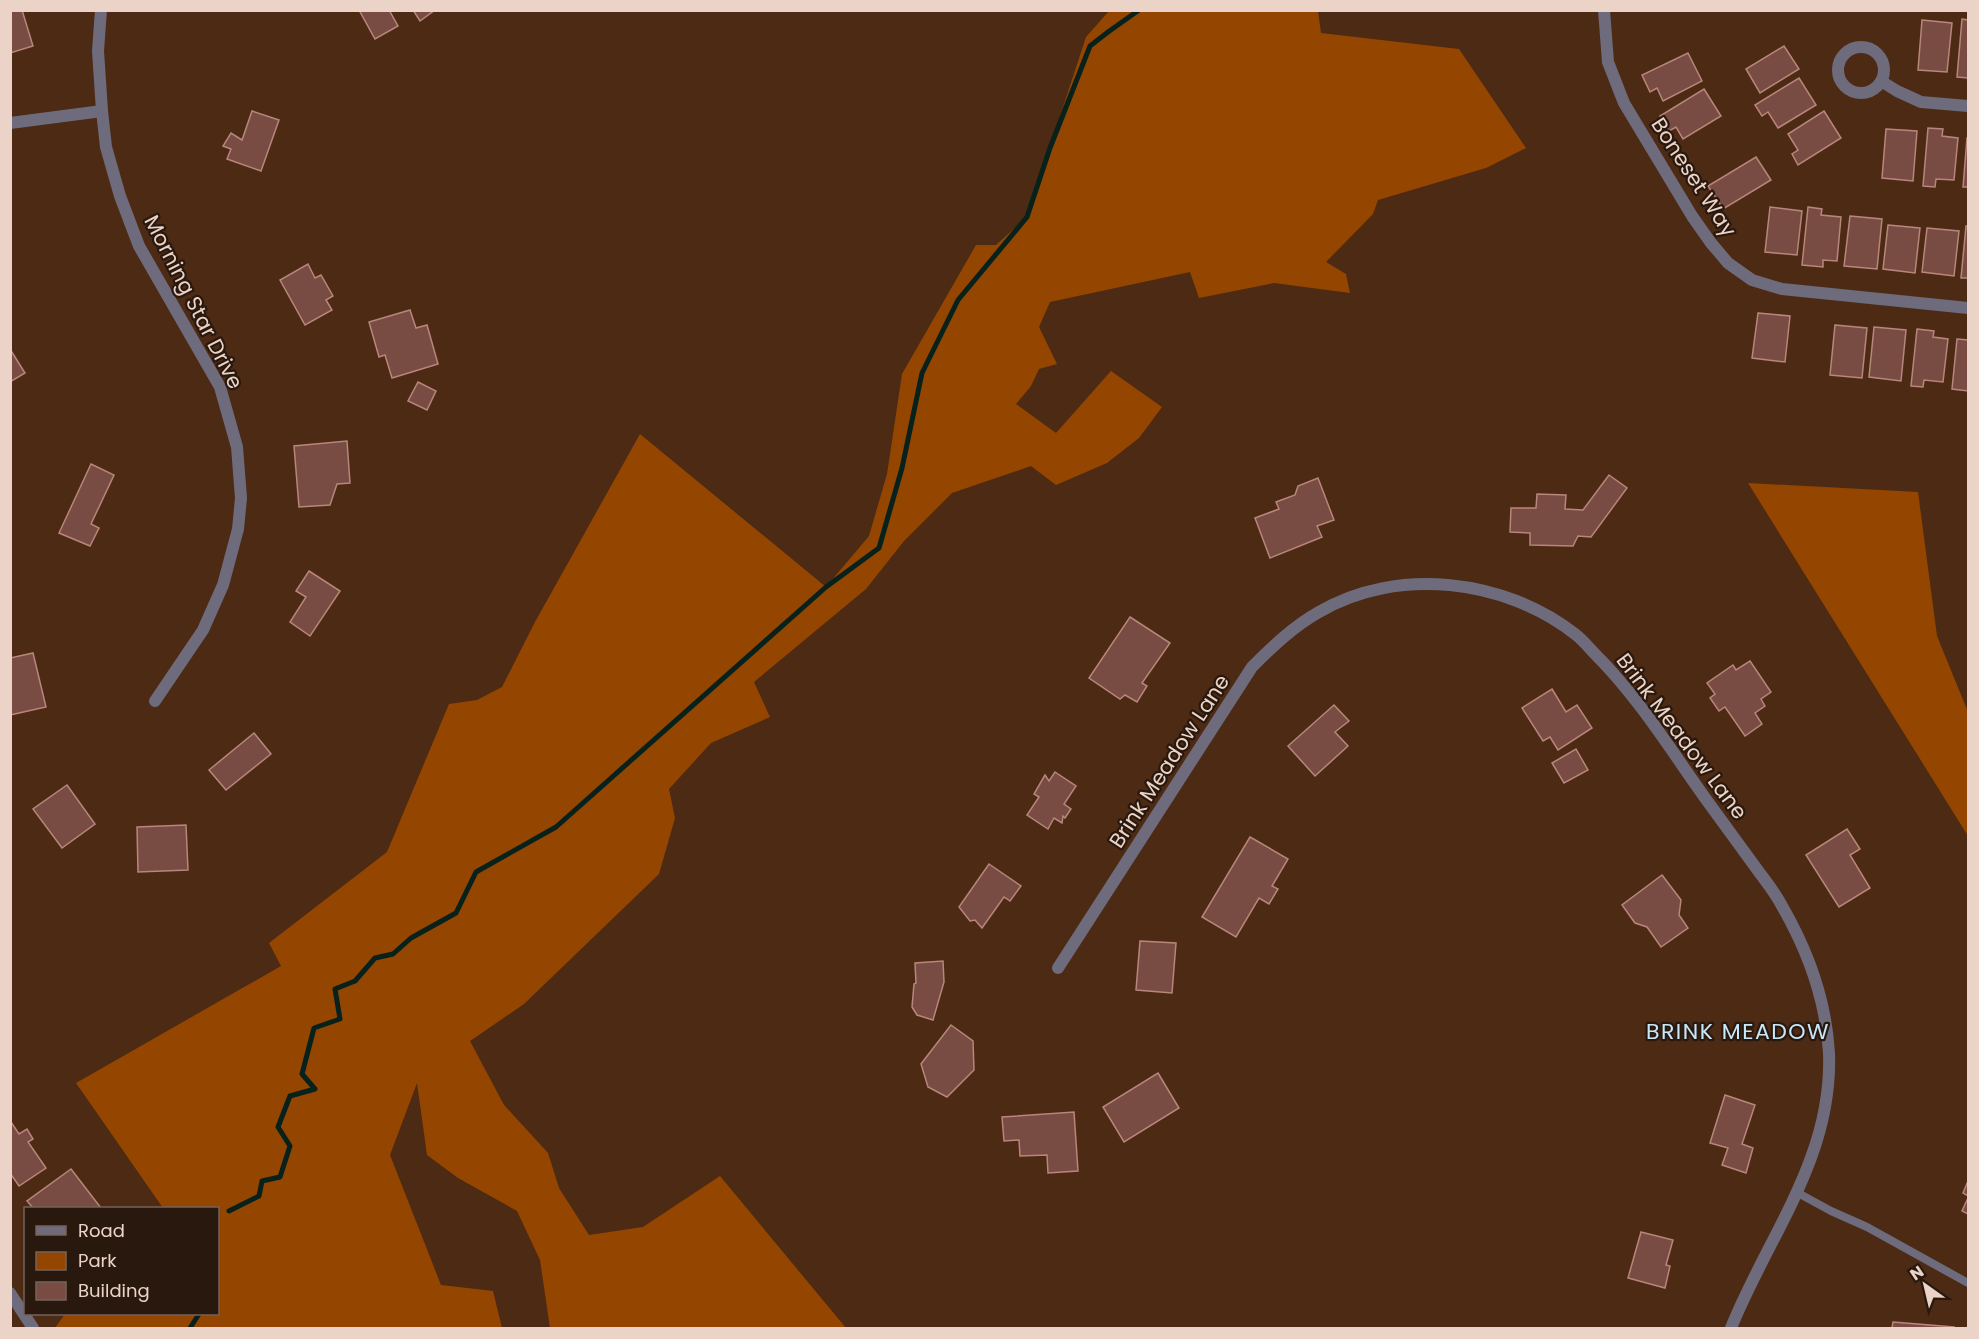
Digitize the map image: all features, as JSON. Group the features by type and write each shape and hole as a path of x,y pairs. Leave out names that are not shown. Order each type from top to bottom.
{"street":[{"name":"Morning Star Drive","path":"101,10 98,51 102,111 109,157 120,196 136,239 220,387 237,447 241,498 238,529 224,585 203,630 155,701"},
{"name":"Boneset Way","path":"1604,10 1608,62 1624,103 1692,216 1728,263 1752,280 1782,289 1968,308"},
{"path":"1881,81 1921,102 1968,106"},
{"path":"10,123 102,111"},
{"name":"Brink Meadow Lane","path":"1058,968 1252,667 1285,635 1321,610 1370,590 1405,584 1460,585 1530,605 1576,634 1620,680 1781,904 1809,960 1820,990 1829,1051 1829,1081 1820,1136 1798,1193 1744,1295 1731,1329"},
{"path":"10,1293 24,1315"},
{"path":"24,1315 33,1329"}],"lane":[{"path":"1798,1193 1867,1227 1968,1283"}],"green space":[{"path":"1109,11 1318,11 1321,33 1459,49 1526,148 1486,168 1378,200 1373,214 1326,262 1346,274 1350,293 1274,283 1199,298 1190,272 1050,302 1039,327 1057,364 1039,369 1031,386 1016,404 1056,433 1111,371 1162,407 1139,438 1107,463 1056,485 1031,466 952,493 904,541 866,589 754,682 770,717 711,743 669,789 675,818 659,874 524,1004 470,1041 504,1105 548,1153 559,1188 589,1235 643,1227 720,1176 846,1328 550,1328 540,1260 517,1211 458,1178 427,1155 417,1083 390,1155 441,1285 493,1291 502,1328 55,1328 64,1315 219,1315 219,1207 162,1207 76,1083 281,966 269,943 387,852 449,704 477,700 502,687 535,622 640,434 826,587 869,536 887,474 902,374 976,245 996,245 1027,217 1086,37"},
{"path":"1748,483 1918,492 1937,636 1968,712 1968,836"}],"building":[{"path":"10,10 22,10 33,46 10,53"},
{"path":"359,10 389,10 398,26 375,39"},
{"path":"413,10 435,10 420,21"},
{"path":"1962,19 1968,20 1968,78 1957,77"},
{"path":"1922,20 1952,23 1947,72 1918,70"},
{"path":"1784,46 1799,69 1760,93 1746,69"},
{"path":"1688,53 1702,81 1663,101 1657,88 1650,92 1642,75"},
{"path":"1799,78 1816,105 1778,128 1768,112 1762,116 1755,105"},
{"path":"1704,89 1721,116 1683,139 1676,127 1669,131 1660,116"},
{"path":"252,111 279,120 261,171 227,159 231,149 223,146 231,133 242,140"},
{"path":"1824,111 1841,138 1798,165 1792,154 1798,150 1788,134"},
{"path":"1928,128 1943,129 1942,136 1958,138 1954,180 1936,179 1935,187 1923,186"},
{"path":"1886,129 1917,131 1913,181 1882,178"},
{"path":"1967,138 1968,187 1963,187"},
{"path":"1756,157 1771,180 1723,209 1708,186"},
{"path":"1770,207 1802,211 1797,255 1765,252"},
{"path":"1808,207 1822,209 1821,215 1841,217 1837,261 1823,260 1823,267 1802,265"},
{"path":"1850,216 1882,219 1877,269 1844,266"},
{"path":"1888,225 1920,228 1915,273 1883,269"},
{"path":"1966,226 1968,226 1968,278 1961,278"},
{"path":"1927,228 1959,231 1954,276 1922,272"},
{"path":"308,264 315,278 321,275 333,296 326,300 332,310 305,325 280,280"},
{"path":"410,310 416,328 427,325 438,364 392,378 385,355 379,357 369,322"},
{"path":"1758,313 1790,316 1785,362 1752,358"},
{"path":"1835,325 1867,328 1862,378 1830,375"},
{"path":"1874,327 1906,330 1901,381 1869,377"},
{"path":"1917,329 1934,331 1933,337 1948,339 1943,382 1924,380 1923,387 1911,386"},
{"path":"1957,339 1968,340 1968,391 1952,389"},
{"path":"10,349 25,373 10,382"},
{"path":"418,382 436,391 427,410 408,401"},
{"path":"347,441 350,483 337,484 330,505 299,507 294,446"},
{"path":"91,464 114,475 91,524 99,528 90,546 59,533"},
{"path":"1609,475 1627,488 1591,537 1578,536 1573,546 1530,545 1530,533 1510,532 1511,508 1536,508 1537,494 1566,495 1565,509 1583,510"},
{"path":"1318,478 1334,520 1317,526 1322,537 1270,558 1255,518 1279,509 1276,502 1295,495 1298,486"},
{"path":"309,571 340,591 310,636 290,622 306,597 296,591"},
{"path":"1130,617 1170,643 1142,683 1147,686 1137,702 1125,695 1120,699 1089,678"},
{"path":"33,653 46,707 10,715 10,658"},
{"path":"1750,661 1771,692 1761,699 1765,706 1755,713 1762,724 1745,736 1725,707 1719,711 1710,698 1715,694 1707,683 1733,665 1736,670"},
{"path":"1552,689 1566,712 1577,705 1592,728 1558,750 1550,737 1543,741 1522,708"},
{"path":"1334,705 1349,721 1335,732 1348,746 1315,776 1288,746"},
{"path":"254,733 271,754 226,790 209,770"},
{"path":"1576,749 1588,770 1564,783 1552,763"},
{"path":"1055,772 1076,786 1064,804 1071,809 1065,818 1063,816 1062,823 1054,818 1048,829 1027,815 1039,797 1034,794 1045,775 1049,781"},
{"path":"67,785 95,824 62,848 33,809"},
{"path":"186,825 188,870 138,872 137,827"},
{"path":"1847,829 1860,849 1850,855 1870,888 1839,907 1806,855"},
{"path":"1250,837 1288,859 1272,886 1278,889 1269,904 1259,898 1236,937 1202,917"},
{"path":"989,864 1021,886 1010,901 1004,897 982,928 975,920 970,921 959,907"},
{"path":"1662,875 1681,900 1679,915 1688,928 1661,947 1647,927 1635,923 1622,905"},
{"path":"1140,941 1176,943 1172,993 1136,990"},
{"path":"943,961 944,982 933,1020 917,1015 912,1007 914,984 916,983 915,963"},
{"path":"951,1025 973,1041 974,1070 947,1097 928,1087 921,1064"},
{"path":"1158,1073 1179,1108 1124,1142 1103,1107"},
{"path":"1725,1095 1755,1105 1742,1144 1753,1148 1746,1173 1722,1165 1728,1148 1710,1143"},
{"path":"1074,1112 1078,1171 1048,1173 1047,1155 1020,1156 1019,1140 1004,1141 1002,1117"},
{"path":"11,1122 19,1134 27,1129 33,1139 28,1142 46,1168 19,1186 10,1173"},
{"path":"71,1169 100,1207 32,1207 27,1201"},
{"path":"1968,1181 1968,1196 1963,1193"},
{"path":"1968,1198 1968,1214 1962,1211"},
{"path":"1641,1232 1673,1240 1666,1265 1670,1266 1665,1288 1628,1278"},
{"path":"1893,1322 1954,1327 1954,1328 1892,1328"}],"waterway":[{"path":"229,1211 259,1196 262,1181 280,1177 290,1146 278,1127 290,1096 315,1089 302,1074 314,1028 340,1019 335,989 355,981 375,958 393,954 411,938 456,913 476,872 556,827 826,587 879,548 902,468 922,373 958,300 1027,217 1050,148 1090,46 1139,10"},
{"path":"190,1328 198,1315"}],"district":[{"name":"BRINK MEADOW","path":"1738,1031"}]}
